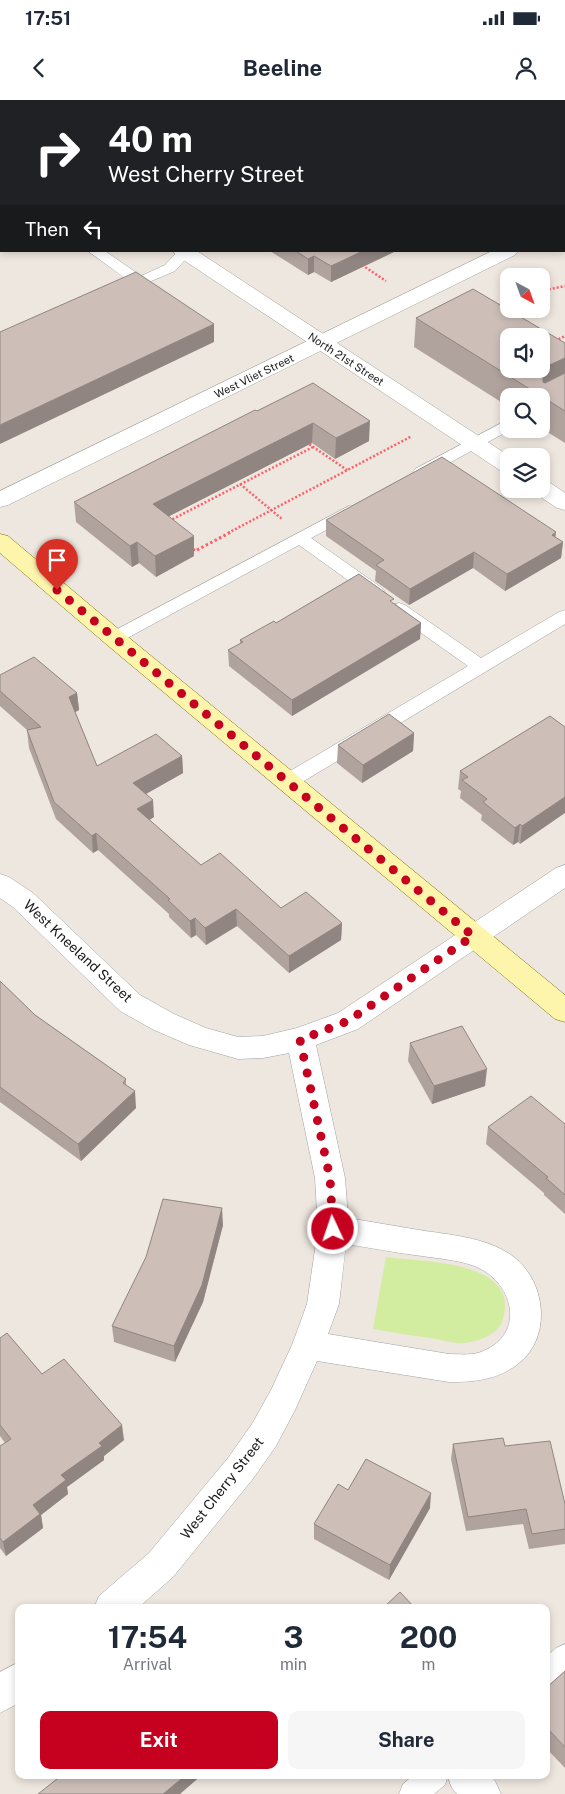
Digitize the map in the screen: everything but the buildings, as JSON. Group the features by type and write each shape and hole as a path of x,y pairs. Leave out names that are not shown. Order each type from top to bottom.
{"main road":[{"path":"0,541 287,782 565,1011"}],"street":[{"name":"North 21st Street","path":"185,252 500,460"},
{"name":"West Vliet Street","path":"0,500 506,252"},
{"path":"550,493 565,503"},
{"path":"300,1040 348,1021 565,875"},
{"name":"West Kneeland Street","path":"0,884 23,900 130,1003 164,1022 199,1037 238,1048 263,1047 300,1040"},
{"name":"West Cherry Street","path":"116,1604 161,1564 240,1469 264,1435 283,1400 308,1345 322,1304 333,1229 330,1178 300,1040"},
{"path":"308,1345 449,1368 473,1368 494,1362 510,1350 522,1335 527,1316 525,1298 516,1280 501,1265 482,1255 458,1249 333,1229"},
{"path":"0,1695 15,1683"},
{"path":"469,1779 482,1794"}],"lane":[{"path":"96,252 140,282"},
{"path":"114,294 170,268 185,252"},
{"path":"409,478 500,429"},
{"path":"114,638 365,502"},
{"path":"302,537 480,667"},
{"path":"287,782 565,616"},
{"path":"550,1670 565,1657"},
{"path":"413,1794 430,1779"}],"path":[{"path":"360,264 389,283"},
{"path":"550,289 565,286"},
{"path":"520,318 522,327"},
{"path":"558,346 552,342 565,336"},
{"path":"188,546 195,551 419,432"},
{"path":"306,442 347,470"},
{"path":"161,526 313,447"},
{"path":"240,484 273,510 276,515 302,537"}],"green space":[{"path":"386,1257 445,1263 466,1268 485,1276 498,1286 505,1302 502,1322 496,1331 486,1337 461,1343 373,1329"}],"route":[{"path":"57,590 473,936 348,1021 300,1040 330,1178 333,1229"}]}
